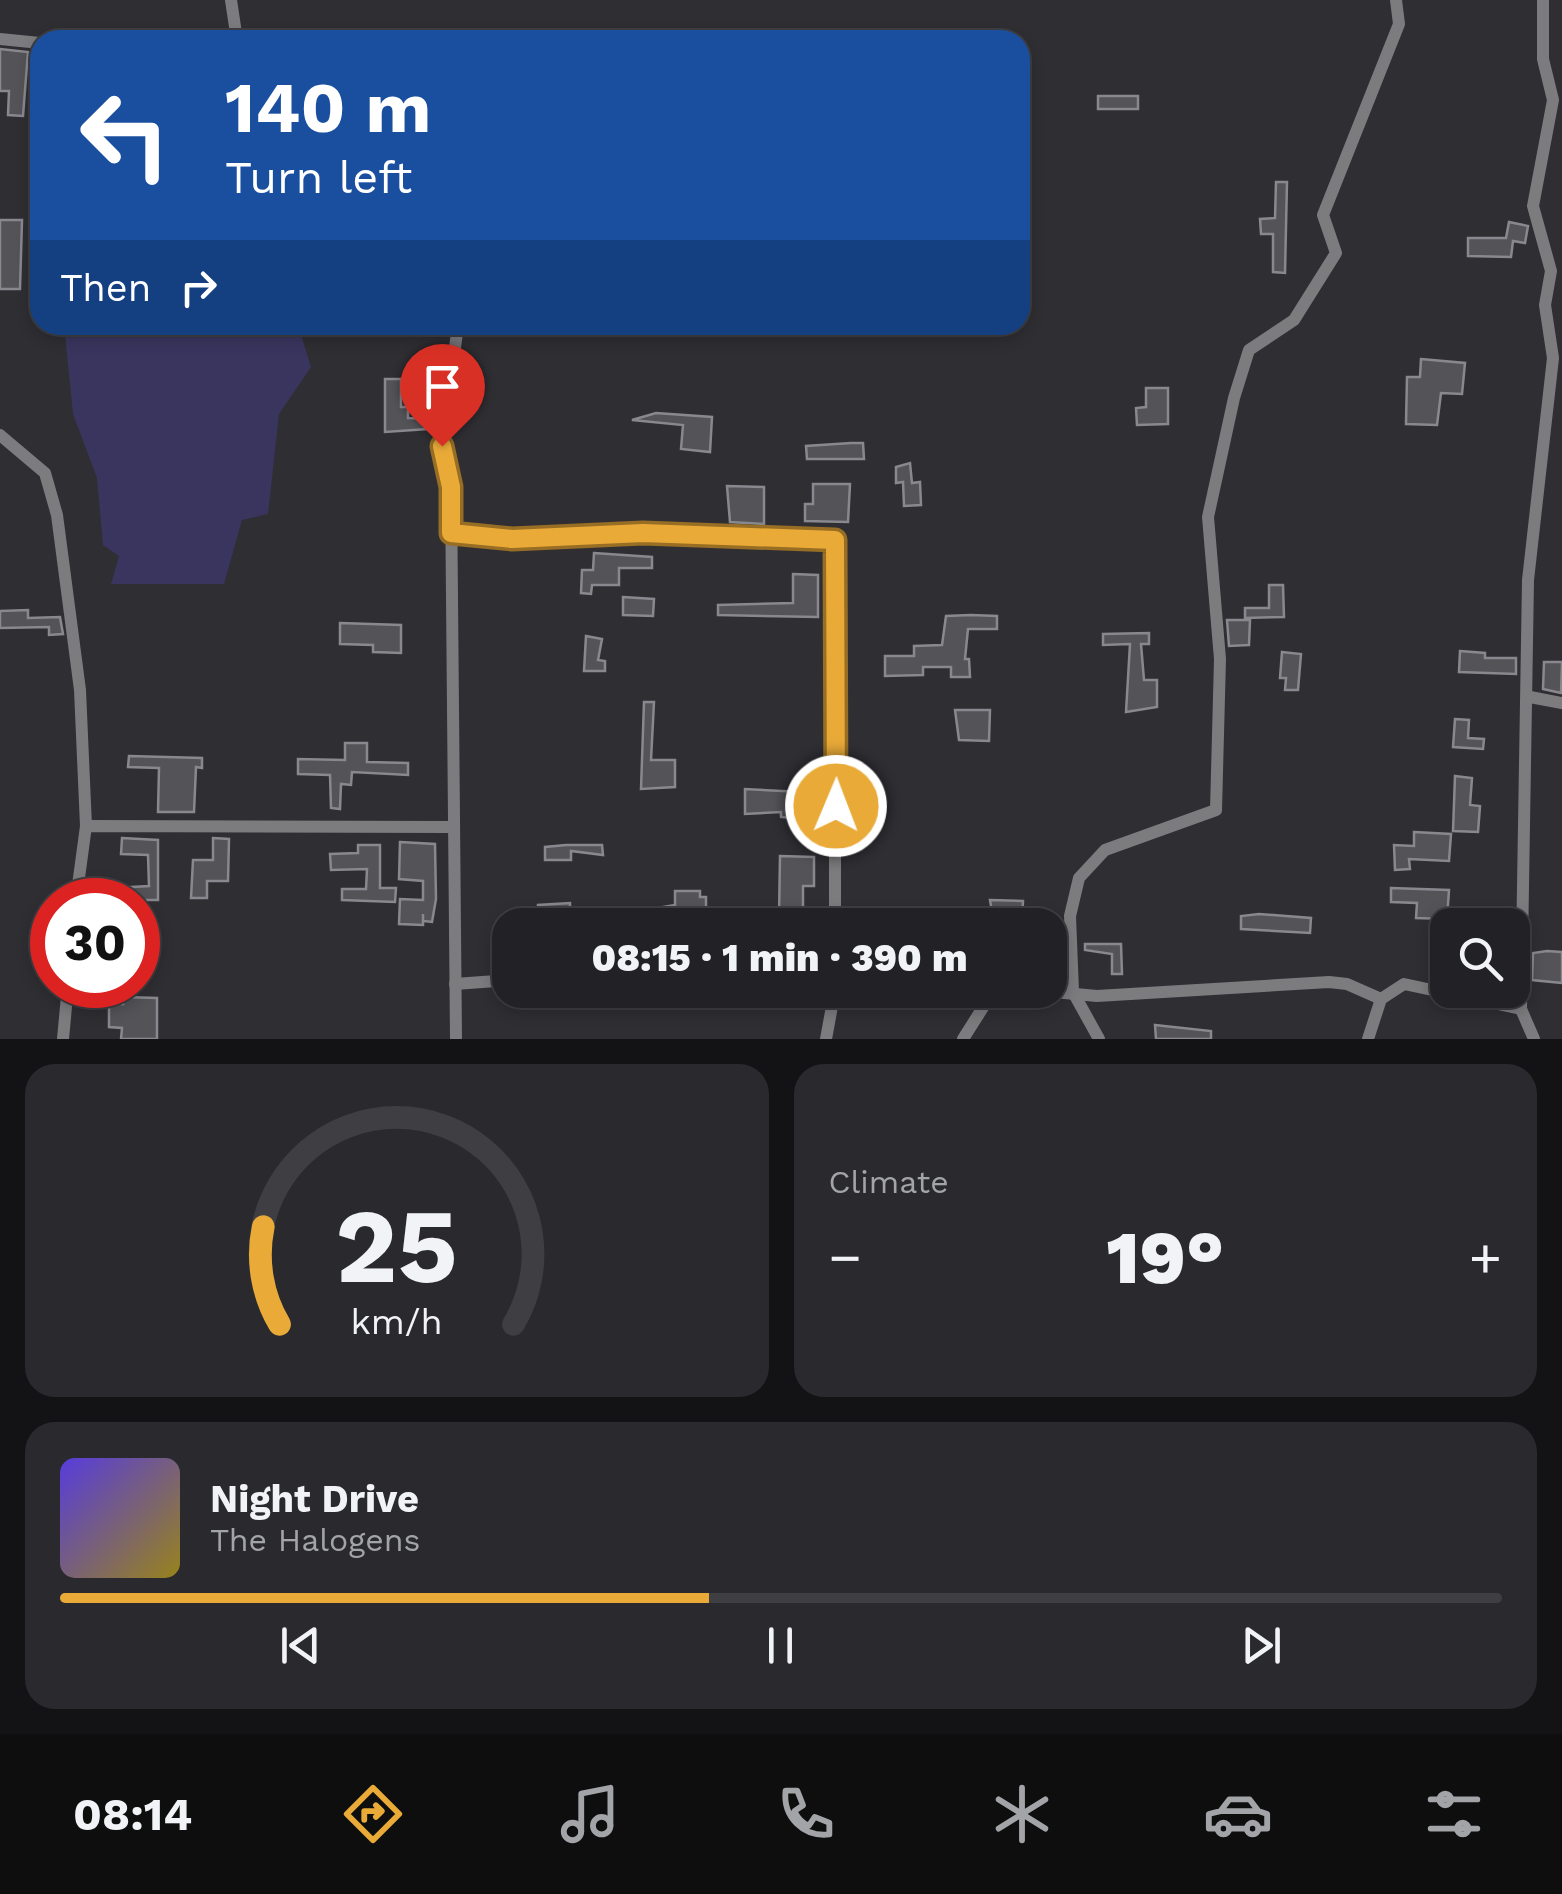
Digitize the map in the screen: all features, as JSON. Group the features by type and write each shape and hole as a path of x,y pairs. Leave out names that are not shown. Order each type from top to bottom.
{"street":[{"path":"230,0 235,30"},
{"path":"1099,1039 1072,992 1070,916 1080,878 1105,850 1216,810 1220,659 1208,517 1234,398 1249,350 1294,320 1336,253 1323,214 1399,24 1396,0"},
{"path":"1534,1039 1521,1009 1530,697 1528,580 1553,358 1545,305 1551,271 1534,206 1553,100 1544,59 1543,0"},
{"path":"0,39 30,42"},
{"path":"456,1039 451,827 451,487 442,446 457,335"},
{"path":"0,435 45,473 58,515 80,690 86,826 79,878"},
{"path":"451,533 512,539 643,533 835,540 836,908"},
{"path":"1530,697 1562,703"},
{"path":"86,826 451,827"},
{"path":"455,984 492,981"},
{"path":"1067,992 1097,996 1328,982 1381,998"},
{"path":"1368,1039 1381,998 1404,984 1521,1009"},
{"path":"63,1039 66,1008"},
{"path":"826,1039 832,1008"},
{"path":"964,1039 983,1008"}],"shaded area":[{"path":"65,335 301,335 311,367 279,414 268,514 242,520 224,584 111,584 119,556 103,545 97,478 73,414"}],"building":[{"path":"0,49 28,52 23,116 8,115 9,91 0,91"},
{"path":"1098,96 1138,96 1138,109 1098,109"},
{"path":"1276,182 1287,182 1285,273 1273,272 1273,234 1261,234 1260,219 1275,218"},
{"path":"0,220 22,220 20,289 0,289"},
{"path":"1509,222 1528,226 1525,243 1513,241 1511,257 1468,256 1468,238 1506,238"},
{"path":"1421,359 1465,363 1462,394 1441,393 1437,425 1406,424 1407,377 1420,377"},
{"path":"385,379 401,379 401,407 408,407 408,418 429,419 428,429 385,432"},
{"path":"1146,388 1168,388 1168,424 1137,425 1136,408 1146,407"},
{"path":"656,413 712,417 710,452 681,449 683,425 632,420"},
{"path":"863,443 864,459 807,459 806,446"},
{"path":"910,463 912,483 920,482 921,505 904,506 903,482 896,483 896,467"},
{"path":"813,484 850,484 848,522 805,521 805,504 813,504"},
{"path":"727,486 764,487 764,524 730,522"},
{"path":"594,553 652,557 652,568 619,568 619,585 592,585 591,594 581,593 582,570 593,570"},
{"path":"793,574 818,575 818,617 718,615 718,605 793,603"},
{"path":"1269,585 1283,585 1284,617 1245,618 1245,608 1269,608"},
{"path":"623,597 654,599 653,616 623,615"},
{"path":"28,610 28,618 60,617 63,634 49,635 49,627 0,628 0,611"},
{"path":"946,616 997,616 997,629 968,629 965,659 969,659 970,677 951,677 951,667 923,667 923,675 885,676 885,656 914,656 914,646 942,645"},
{"path":"1227,620 1250,620 1249,645 1229,646"},
{"path":"340,623 401,625 401,653 373,652 373,645 340,644"},
{"path":"1149,633 1149,644 1141,644 1144,680 1157,680 1157,707 1126,712 1130,644 1103,645 1103,634"},
{"path":"586,636 602,639 598,660 605,661 605,671 584,671"},
{"path":"1460,651 1485,653 1485,658 1516,658 1516,674 1459,672"},
{"path":"1282,652 1301,654 1298,690 1285,690 1286,678 1280,678"},
{"path":"1544,662 1562,662 1561,693 1543,689"},
{"path":"644,702 654,702 651,760 675,760 675,787 641,789"},
{"path":"955,710 990,710 989,741 959,740"},
{"path":"1455,719 1469,720 1468,738 1484,739 1483,749 1453,747"},
{"path":"345,743 367,743 367,762 408,763 408,775 352,772 351,785 341,784 340,809 331,808 330,775 298,774 298,759 345,760"},
{"path":"129,756 202,758 202,768 196,767 194,812 158,812 159,768 128,767"},
{"path":"802,776 815,776 816,821 781,817 781,812 745,814 745,789 802,792"},
{"path":"1455,776 1472,778 1470,805 1480,806 1478,832 1453,831"},
{"path":"1414,832 1451,834 1449,861 1409,859 1410,869 1395,870 1394,845 1414,846"},
{"path":"122,838 158,840 158,878 149,878 148,855 121,854"},
{"path":"213,838 229,839 228,881 207,881 207,898 191,898 193,860 213,860"},
{"path":"400,842 435,844 436,899 432,922 399,924 400,899 423,900 423,881 399,879"},
{"path":"358,845 380,845 380,888 396,888 395,902 342,900 342,889 366,889 367,869 331,870 330,854 358,853"},
{"path":"602,845 603,855 571,851 571,860 545,860 545,847"},
{"path":"780,856 814,857 814,886 803,886 803,908 779,908"},
{"path":"1391,888 1449,890 1448,908 1430,908 1430,918 1416,918 1417,903 1391,902"},
{"path":"675,891 700,891 700,897 706,897 706,908 663,908 675,905"},
{"path":"990,900 1023,901 1023,908 991,908"},
{"path":"570,903 570,908 538,908"},
{"path":"1241,916 1311,918 1310,933 1241,929"},
{"path":"1085,944 1121,944 1122,974 1112,974 1112,954 1085,950"},
{"path":"1562,952 1562,983 1532,980 1533,953"},
{"path":"109,1008 157,1008 157,1039 121,1039 122,1028 109,1027"},
{"path":"1155,1025 1211,1031 1211,1039 1156,1039"}],"route":[{"path":"442,446 451,487 451,533 512,539 643,533 835,540 836,806"}]}
